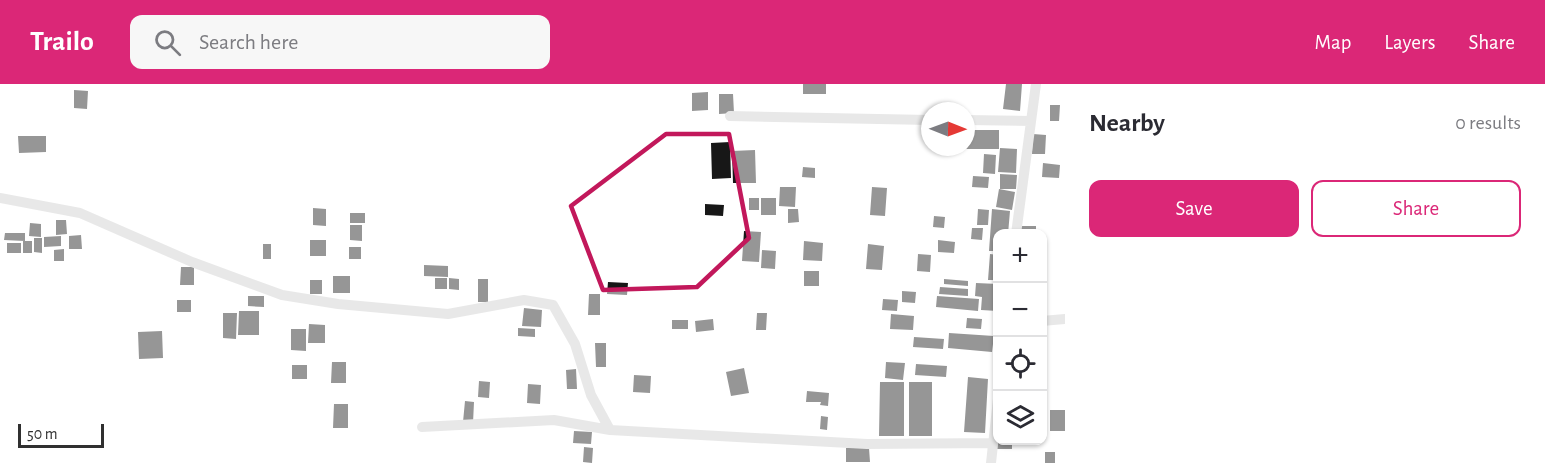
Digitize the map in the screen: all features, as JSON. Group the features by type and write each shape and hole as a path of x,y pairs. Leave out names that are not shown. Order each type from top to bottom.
{"street":[{"path":"1017,229 1036,84"},
{"path":"730,116 921,120"},
{"path":"975,120 1030,121"},
{"path":"0,198 80,213 192,262 282,295 338,304 448,314 524,300 553,305 576,344 591,395 610,430"},
{"path":"1047,321 1065,320"},
{"path":"422,427 554,420 610,430 867,444 993,443 991,463"}],"highlighted area":[{"path":"666,134 729,134 749,238 697,287 603,290 571,206"}],"building":[{"path":"803,84 826,84 826,94 803,94"},
{"path":"1006,84 1022,84 1020,111 1003,109"},
{"path":"74,90 88,91 87,109 74,108"},
{"path":"708,92 708,110 692,111 692,93"},
{"path":"719,94 733,94 734,113 719,114"},
{"path":"1050,105 1060,105 1059,121 1050,121"},
{"path":"975,130 999,130 999,149 975,149"},
{"path":"1033,134 1046,135 1045,154 1032,154"},
{"path":"18,136 46,136 46,152 19,153"},
{"path":"730,142 731,178 712,179 711,143"},
{"path":"1000,148 1017,149 1016,173 998,172"},
{"path":"755,150 756,183 733,183 732,151"},
{"path":"984,154 996,155 995,174 983,173"},
{"path":"1043,163 1060,165 1059,178 1042,177"},
{"path":"803,167 815,168 815,178 802,177"},
{"path":"1000,174 1017,175 1016,189 1000,189"},
{"path":"973,176 989,177 988,188 972,187"},
{"path":"780,187 796,187 795,207 779,206"},
{"path":"872,187 887,188 885,216 870,215"},
{"path":"999,189 1015,192 1012,210 996,207"},
{"path":"749,198 759,198 759,210 749,210"},
{"path":"761,198 776,198 776,215 761,215"},
{"path":"705,204 724,205 723,216 705,215"},
{"path":"313,208 326,209 326,226 313,225"},
{"path":"788,209 798,209 799,222 788,223"},
{"path":"978,209 989,210 988,225 977,225"},
{"path":"992,209 1010,211 1008,229 993,229 993,251 989,251"},
{"path":"350,213 365,213 365,223 350,223"},
{"path":"934,216 945,217 944,228 933,227"},
{"path":"56,220 66,220 67,234 56,235"},
{"path":"30,223 41,224 41,237 29,236"},
{"path":"350,225 362,225 362,241 350,240"},
{"path":"1020,226 1036,226 1036,229 1020,229"},
{"path":"972,228 983,228 982,240 971,239"},
{"path":"744,231 761,232 759,262 742,261"},
{"path":"5,233 25,233 25,241 4,240"},
{"path":"81,235 82,249 69,249 69,236"},
{"path":"61,236 61,246 44,247 44,237"},
{"path":"34,238 42,238 42,253 34,252"},
{"path":"310,240 326,240 326,256 310,256"},
{"path":"938,240 955,242 954,253 938,252"},
{"path":"23,241 32,241 32,253 23,253"},
{"path":"804,241 823,243 822,261 803,260"},
{"path":"7,243 21,243 21,253 7,253"},
{"path":"263,244 271,244 271,259 263,259"},
{"path":"868,244 884,246 882,270 866,269"},
{"path":"349,247 361,247 361,259 349,259"},
{"path":"64,249 64,261 54,261 54,250"},
{"path":"762,250 776,251 775,269 761,268"},
{"path":"918,254 931,255 930,272 917,271"},
{"path":"990,254 993,254 993,280 988,280"},
{"path":"424,265 448,266 448,277 424,276"},
{"path":"181,267 194,267 194,285 180,285"},
{"path":"804,271 819,271 819,286 804,286"},
{"path":"333,276 350,276 350,293 333,293"},
{"path":"435,278 447,278 447,289 435,289"},
{"path":"449,278 459,279 459,290 449,289"},
{"path":"478,279 488,279 488,302 478,302"},
{"path":"944,279 968,281 968,286 944,284"},
{"path":"310,280 322,280 322,294 310,294"},
{"path":"608,282 628,283 627,295 607,294"},
{"path":"976,283 993,284 993,311 981,310 982,297 975,296"},
{"path":"940,287 968,289 968,296 939,294"},
{"path":"902,291 916,292 915,303 902,302"},
{"path":"589,294 600,294 600,315 588,315"},
{"path":"248,296 264,296 264,307 248,306"},
{"path":"937,296 979,299 978,311 936,307"},
{"path":"883,299 898,300 897,311 882,310"},
{"path":"177,300 191,300 191,312 177,312"},
{"path":"524,308 542,310 541,327 522,326"},
{"path":"239,311 259,311 259,335 238,335"},
{"path":"223,313 237,313 236,339 223,338"},
{"path":"757,313 767,313 766,330 756,330"},
{"path":"891,314 914,316 913,330 890,329"},
{"path":"967,318 982,319 981,329 966,328"},
{"path":"713,319 714,330 696,332 695,321"},
{"path":"672,320 688,320 688,329 672,329"},
{"path":"309,324 325,325 325,343 308,343"},
{"path":"518,328 535,329 535,337 518,336"},
{"path":"291,329 306,329 306,351 291,350"},
{"path":"162,331 163,358 139,359 138,332"},
{"path":"949,333 993,336 992,352 948,348"},
{"path":"914,337 944,339 943,349 913,347"},
{"path":"595,343 606,343 606,367 596,367"},
{"path":"332,362 346,362 346,383 331,383"},
{"path":"886,362 905,363 903,380 885,378"},
{"path":"916,364 947,366 946,377 915,375"},
{"path":"292,365 307,365 307,379 292,379"},
{"path":"744,368 749,393 731,396 726,372"},
{"path":"576,369 577,389 567,389 566,370"},
{"path":"634,375 651,376 650,393 633,392"},
{"path":"968,377 988,379 985,433 964,432"},
{"path":"479,381 490,382 489,398 478,397"},
{"path":"880,382 904,382 904,436 879,436"},
{"path":"909,382 932,382 932,436 909,436"},
{"path":"528,384 541,385 540,404 527,403"},
{"path":"807,391 829,393 828,406 820,405 821,402 806,402"},
{"path":"465,401 474,402 473,423 463,422"},
{"path":"334,404 348,404 348,428 333,428"},
{"path":"1050,410 1065,410 1065,431 1050,431"},
{"path":"821,416 828,417 827,430 820,429"},
{"path":"574,431 592,432 591,444 573,443"},
{"path":"995,445 1012,445 1012,449 995,449"},
{"path":"584,447 593,448 592,463 583,462"},
{"path":"846,448 869,448 870,462 846,462"},
{"path":"1045,452 1055,452 1055,463 1045,463"}]}
